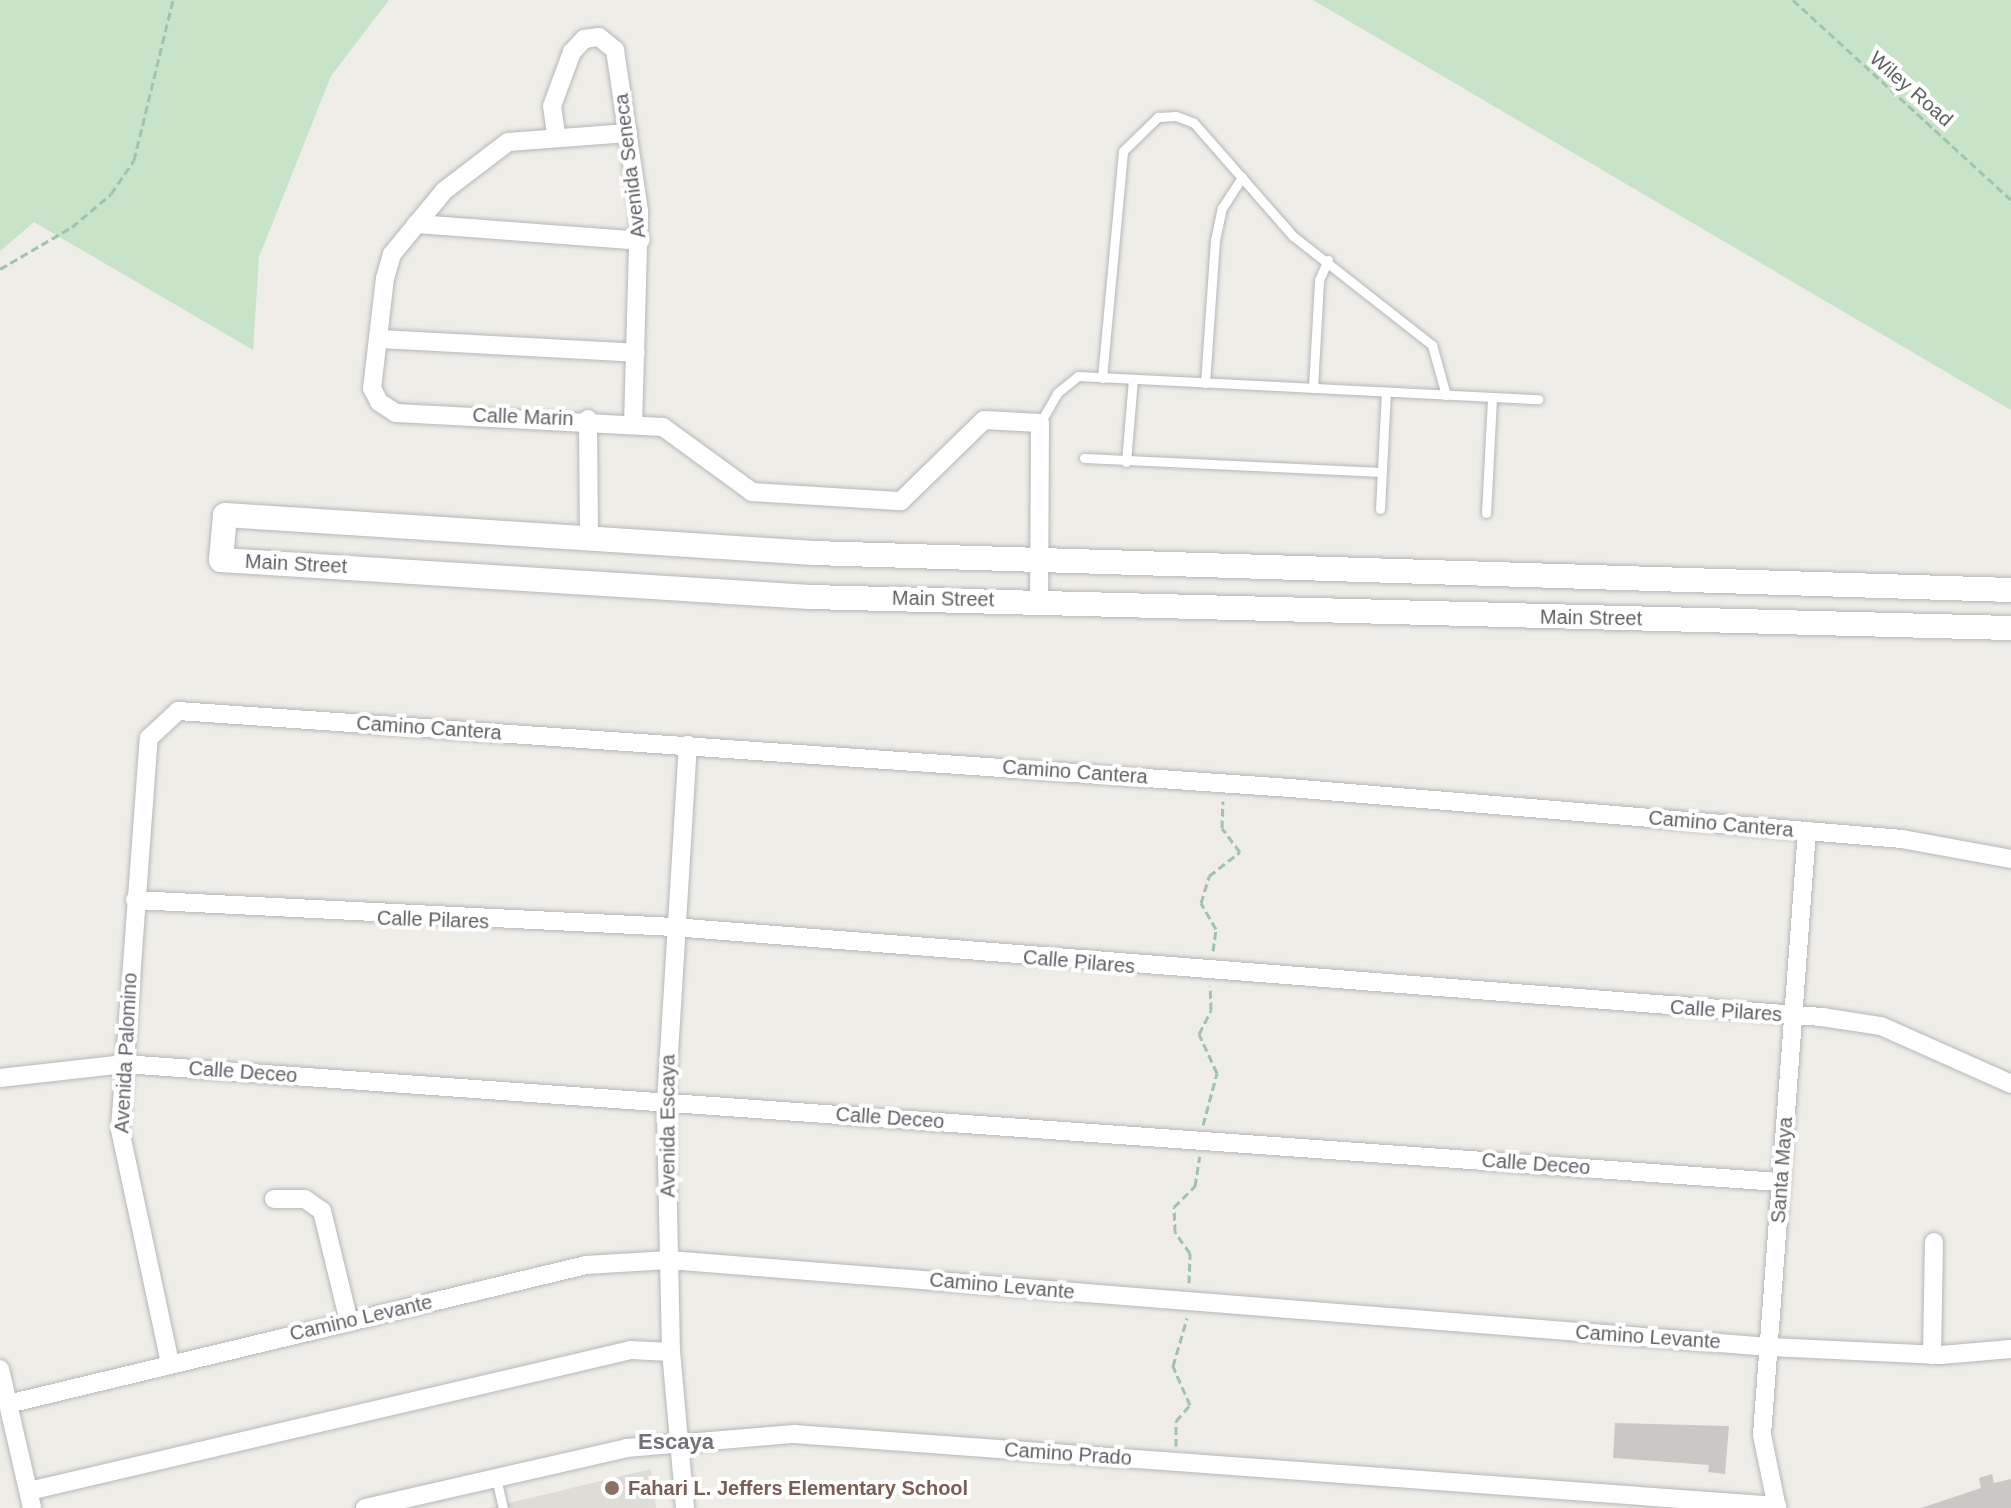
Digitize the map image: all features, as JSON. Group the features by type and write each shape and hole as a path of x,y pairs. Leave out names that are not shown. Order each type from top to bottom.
{"main road":[{"name":"Main Street","path":"2011,590 1574,582 1041,560 589,539 225,515 221,560 810,597 2011,628"}],"street":[{"name":"Avenida Seneca","path":"556,134 552,106 572,52 584,39 599,37 615,50 640,241 633,422"},
{"path":"628,133 556,134 508,142 467,168 392,254 380,339 636,353"},
{"path":"416,224 640,241"},
{"name":"Calle Marin","path":"380,339 372,388 387,408 412,413 588,419 663,427 752,492 901,501 984,420 1040,423"},
{"path":"588,419 589,539"},
{"path":"1039,601 1040,423"},
{"name":"Camino Cantera","path":"149,738 178,711 1224,783 1807,831 2011,859"},
{"name":"Avenida Palomino","path":"149,738 124,1064 122,1162 170,1363"},
{"name":"Avenida Escaya","path":"685,1508 671,1352 666,1103 673,927 688,745"},
{"name":"Santa Maya","path":"1777,1507 1762,1435 1807,831"},
{"name":"Calle Pilares","path":"135,900 673,927 1210,973 1793,1015 1881,1026 2011,1084"},
{"name":"Calle Deceo","path":"0,1078 124,1064 1780,1182"},
{"path":"274,1199 305,1199 322,1211 349,1322"},
{"path":"1932,1355 1934,1242"},
{"name":"Camino Levante","path":"8,1404 586,1265 669,1260 1770,1347 1932,1355 2011,1349"},
{"path":"0,1369 30,1500 631,1350 671,1352"},
{"name":"Camino Prado","path":"365,1508 496,1478 679,1442 794,1434 1777,1507"}],"lane":[{"path":"1102,378 1117,178 1135,133 1158,117 1176,116 1194,123 1293,236 1328,260 1432,345 1446,395"},
{"path":"1205,383 1215,240 1222,208 1242,177"},
{"path":"1313,388 1319,280 1328,260"},
{"path":"1040,423 1057,393 1078,376 1538,399"},
{"path":"1126,462 1133,379"},
{"path":"1380,509 1386,392"},
{"path":"1486,513 1492,397"},
{"path":"1084,458 1382,472"},
{"path":"496,1478 503,1508"}],"path":[{"path":"0,269 72,227 111,194 134,160 173,0"},
{"name":"Wiley Road","path":"1793,0 2011,200"},
{"path":"1176,1462 1176,1421 1190,1405 1173,1366 1188,1301 1190,1253 1175,1232 1174,1207 1195,1186 1201,1139 1217,1073 1199,1034 1211,1010 1210,973 1216,929 1201,903 1209,876 1240,852 1222,828 1224,783"}],"shaded area":[{"name":"Fahari L. Jeffers Elementary School","path":"651,1469 656,1508 488,1508"}],"green space":[{"path":"0,0 389,0 331,76 259,257 253,350 34,222 0,251"},
{"path":"1313,0 2011,0 2011,410"}],"building":[{"path":"1615,1423 1729,1426 1725,1474 1708,1472 1709,1465 1613,1458"},
{"path":"1992,1474 1994,1483 2011,1479 2011,1508 1921,1508 1981,1488 1979,1478"}],"place":[{"name":"Fahari L. Jeffers Elementary School","path":"612,1488"}],"district":[{"name":"Escaya","path":"676,1442"}]}
